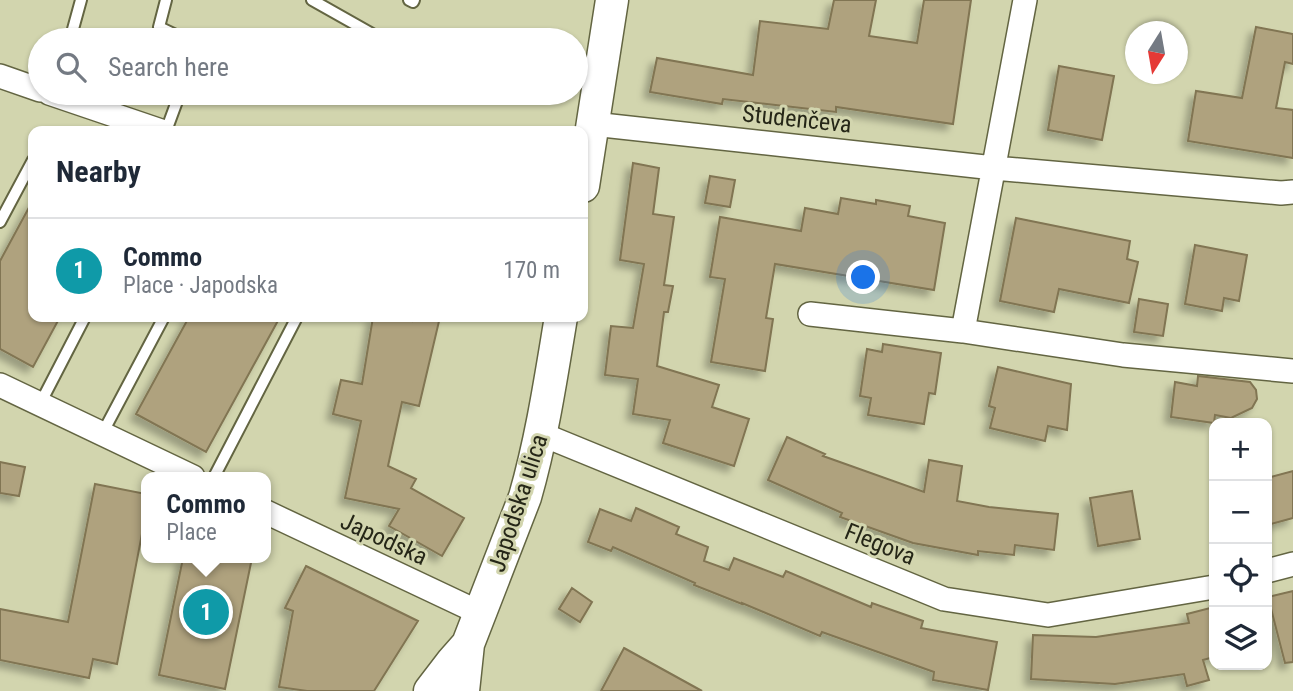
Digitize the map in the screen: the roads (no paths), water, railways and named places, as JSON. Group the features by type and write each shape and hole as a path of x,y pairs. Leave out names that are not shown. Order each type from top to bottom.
{"street":[{"path":"588,155 612,0"},
{"path":"963,331 1026,0"},
{"path":"0,76 28,85"},
{"path":"87,105 149,126"},
{"name":"Studenčeva","path":"593,124 994,167 1293,192"},
{"path":"810,314 963,331 1123,355 1293,371"},
{"name":"Japodska ulica","path":"463,691 468,644 525,497 541,434 560,322"},
{"path":"0,385 182,472"},
{"name":"Flegova","path":"541,434 944,599 1048,615 1209,588"},
{"name":"Japodska","path":"271,515 480,613"},
{"path":"1272,570 1293,564"},
{"name":"Japodska ulica","path":"430,691 468,644"}],"lane":[{"path":"73,28 81,0"},
{"path":"161,28 159,27 166,0"},
{"path":"312,0 362,28"},
{"path":"166,126 175,105"},
{"path":"0,222 28,169"},
{"path":"40,404 82,322"},
{"path":"102,434 161,322"},
{"path":"217,472 294,322"}],"place":[{"name":"Commo","path":"206,612"}]}
